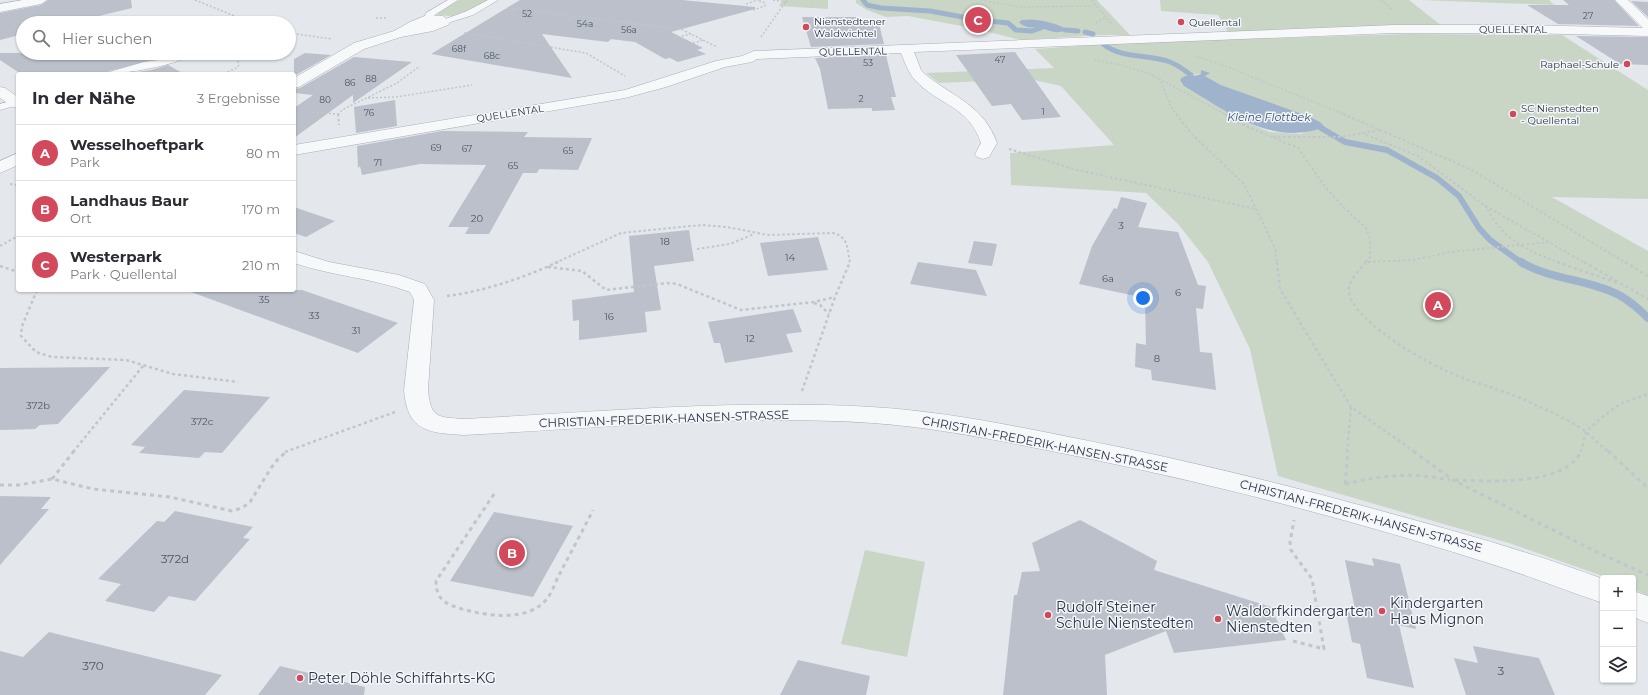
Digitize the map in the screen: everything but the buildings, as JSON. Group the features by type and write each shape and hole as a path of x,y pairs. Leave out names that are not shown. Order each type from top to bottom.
{"street":[{"path":"0,8 41,0"},
{"path":"1622,0 1648,26"},
{"path":"296,83 351,49 429,24 443,23 444,21"},
{"name":"QUELLENTAL","path":"296,150 625,94 668,83 722,56 750,58 754,55 1164,37 1394,29 1515,29 1648,32"},
{"path":"906,49 915,71 920,78 966,108 982,126 987,134 986,148"},
{"path":"0,168 16,159"},
{"name":"CHRISTIAN-FREDERIK-HANSEN-STRASSE","path":"296,259 325,267 399,281 418,288 424,300 416,404 420,416 431,423 464,427 733,414 871,415 951,424 1153,462 1295,497 1509,557 1600,591"},
{"path":"1636,605 1648,610"}],"lane":[{"path":"429,24 429,15 454,0"},
{"path":"444,21 463,16 494,0"},
{"path":"144,65 154,60"},
{"path":"119,72 144,65 176,60"}],"path":[{"path":"195,0 235,16"},
{"path":"746,4 757,0 765,3 765,6 753,10"},
{"path":"773,0 787,1"},
{"path":"981,0 1019,7 1041,8 1097,6"},
{"path":"1092,0 1115,26"},
{"path":"759,40 787,1"},
{"path":"484,6 681,29 703,40 722,56"},
{"path":"506,14 514,9"},
{"path":"527,14 532,11"},
{"path":"569,20 574,16"},
{"path":"586,24 594,18"},
{"path":"612,25 618,21"},
{"path":"429,24 441,31 474,34 586,53 627,77"},
{"path":"629,30 637,24"},
{"path":"674,38 691,33"},
{"path":"296,34 366,43"},
{"path":"693,43 703,40"},
{"path":"1193,55 1225,66 1381,130 1470,169 1648,276"},
{"path":"228,72 238,66 239,64 237,60"},
{"path":"1090,60 1130,67 1159,78 1219,113 1270,137 1298,148 1324,184 1343,206 1366,228 1371,251 1368,262 1350,283 1349,292 1352,301 1369,322 1432,364 1457,376 1549,411 1586,432 1648,488"},
{"path":"309,112 338,114 397,83 420,66"},
{"path":"1159,78 1172,109 1192,134 1244,184 1275,248 1280,289 1351,407 1452,480 1598,553 1648,575"},
{"path":"366,98 396,97 472,85"},
{"path":"338,114 339,128"},
{"path":"1270,137 1330,137 1366,135 1381,130"},
{"path":"1366,135 1418,156 1484,205 1648,299"},
{"path":"986,148 1077,170 1257,209"},
{"path":"1484,205 1499,229 1524,246 1548,258 1626,286"},
{"path":"442,297 468,293 521,278 613,236 630,231 702,225 726,227 754,233 782,235 833,233 841,235 845,239 850,263 835,297 800,397"},
{"path":"697,249 730,244 754,233"},
{"path":"0,246 16,237"},
{"path":"1368,262 1413,260 1451,252 1524,246 1549,242"},
{"path":"0,266 16,271"},
{"path":"547,267 582,271 606,290 658,282 677,284 741,310 814,302 835,297"},
{"path":"36,292 22,326 21,336 26,344 36,352 52,357 126,360 143,366 199,379 238,382"},
{"path":"814,302 820,305 829,314"},
{"path":"52,479 143,366"},
{"path":"1586,432 1618,403 1648,394"},
{"path":"1334,508 1345,484 1351,407"},
{"path":"0,485 19,485 52,479 93,489 170,497 232,511 241,510 256,497 270,467 286,452 397,411"},
{"path":"1345,484 1388,474 1405,473 1427,474 1452,480 1506,481 1541,478 1574,463 1584,451 1587,442 1586,432"},
{"path":"494,494 436,581 436,592 442,601 461,609 486,614 512,616 533,609 546,600 593,510"},
{"path":"1293,641 1324,649 1312,579 1291,550 1290,542 1294,525"}],"green space":[{"path":"459,0 490,0 456,17 434,14"},
{"path":"783,0 828,0 828,9 779,6"},
{"path":"856,0 1097,0 1130,35 1101,35 1021,40 972,28 908,16 886,17 867,10 856,3"},
{"path":"1160,0 1409,0 1442,26 1228,32 1218,15 1161,11"},
{"path":"1421,0 1549,0 1554,5"},
{"path":"1408,34 1562,35 1648,90 1648,199 1552,197 1648,251 1648,596 1636,590 1636,575 1600,575 1509,543 1278,476 1250,349 1208,262 1179,225 1146,193 1011,185 1010,153 1114,145 1061,86 1030,79 939,83 926,73 1054,68 1035,49 1121,43","holes":["1201,74 1221,85 1320,122 1301,134 1270,132 1246,122 1204,98 1187,75"]},
{"path":"865,550 925,562 907,657 841,644"}],"water":[{"path":"1022,20 1044,21 1065,28 1065,30 1052,32 1040,28 1026,27 1019,22"},
{"name":"Kleine Flottbek","path":"1201,70 1210,73 1205,76 1221,85 1310,117 1320,122 1325,127 1306,132 1287,133 1269,130 1251,124 1234,116 1184,86 1180,80 1182,78 1185,76 1195,76 1201,74"}],"waterway":[{"name":"Kleine Flottbek","path":"863,0 867,5 881,8 930,11 979,20 1008,23 1016,30 1032,31 1041,28"},
{"name":"Kleine Flottbek","path":"1065,30 1078,31"},
{"name":"Kleine Flottbek","path":"1085,32 1093,34"},
{"name":"Kleine Flottbek","path":"1103,44 1118,52 1170,62 1191,75"},
{"name":"Kleine Flottbek","path":"1321,128 1345,142 1387,150 1437,178 1459,196 1479,228 1490,240 1522,263"},
{"name":"Kleine Flottbek","path":"1521,262 1533,268 1595,286 1619,295 1638,308 1648,318"}],"place":[{"name":"Westerpark","path":"978,20"},
{"name":"Quellental","path":"1181,22"},
{"name":"Nienstedtener Waldwichtel","path":"806,27"},
{"name":"Raphael-Schule","path":"1627,64"},
{"name":"SC Nienstedten - Quellental","path":"1513,114"},
{"name":"Wesselhoeftpark","path":"1438,305"},
{"name":"Landhaus Baur","path":"512,553"},
{"name":"Kindergarten Haus Mignon","path":"1382,611"},
{"name":"Rudolf Steiner Schule Nienstedten","path":"1048,615"},
{"name":"Waldorfkindergarten Nienstedten","path":"1218,619"},
{"name":"Peter Döhle Schiffahrts-KG","path":"300,678"}]}
